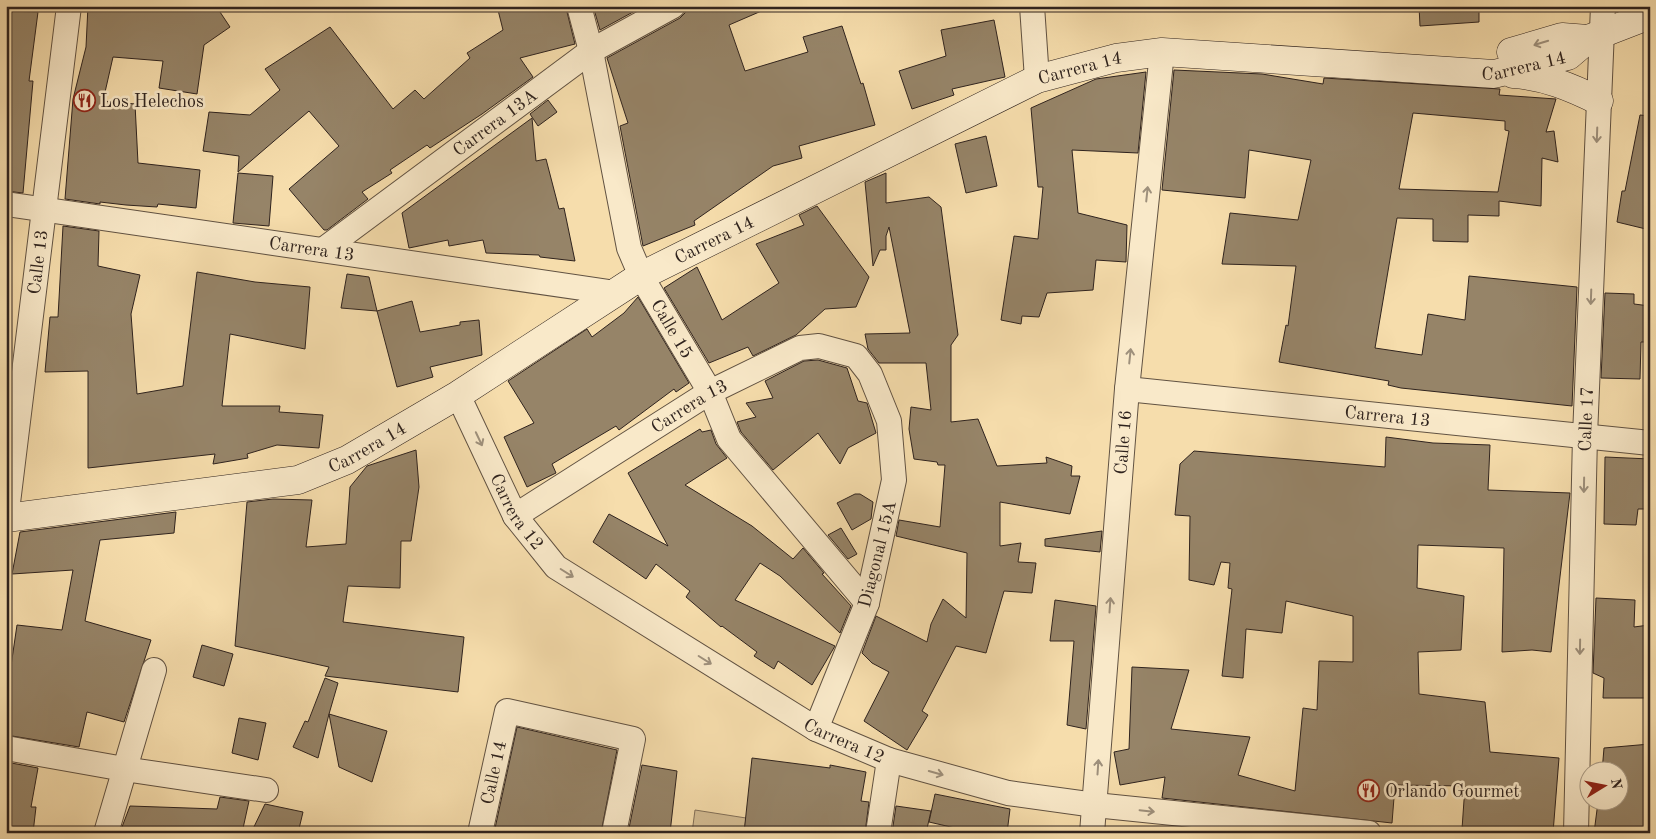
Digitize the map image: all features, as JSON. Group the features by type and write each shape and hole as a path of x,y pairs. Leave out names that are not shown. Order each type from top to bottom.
{"street":[{"name":"Calle 13","path":"6,518 69,6"},
{"name":"Calle 15","path":"579,6 591,51 629,248 641,276 710,392 729,439 867,603"},
{"name":"Carrera 13A","path":"323,250 591,51 673,6"},
{"path":"1032,6 1037,79"},
{"name":"Calle 17","path":"1576,833 1585,436 1598,101 1595,36 1604,6"},
{"name":"Carrera 14","path":"6,518 298,480 347,460 458,395 641,276 1037,79 1116,58 1162,52 1494,74 1568,56 1595,36 1650,16"},
{"name":"Carrera 14","path":"1450,70 1562,37 1595,36"},
{"name":"Calle 16","path":"1092,833 1127,389 1162,52"},
{"path":"1494,74 1530,75 1566,84 1598,101"},
{"name":"Carrera 13","path":"6,204 45,208 616,293"},
{"name":"Carrera 13","path":"515,516 710,392 800,348 819,346 856,356 870,374"},
{"name":"Diagonal 15A","path":"816,729 867,603 894,480 889,421 870,374"},
{"name":"Carrera 13","path":"1127,389 1650,443"},
{"name":"Carrera 12","path":"458,395 515,516 556,567 816,729 889,760 1008,793 1095,805 1369,833"},
{"path":"106,833 154,670"},
{"name":"Calle 14","path":"480,833 507,711 633,739 614,833"},
{"path":"6,748 124,769 266,790"},
{"path":"878,833 889,760"}],"shaded area":[{"path":"695,810 746,818 744,833 692,833"}],"building":[{"path":"88,6 216,6 230,27 204,45 197,94 159,88 163,61 113,57 103,101 135,104 138,163 200,170 196,208 158,204 157,207 100,202 100,204 65,199 73,99 86,47"},
{"path":"497,6 554,6 555,11 566,8 575,44 520,58 533,77 482,114 430,148 427,145 390,170 392,173 362,192 368,199 327,230 324,230 289,189 339,146 309,111 238,172 239,156 203,151 209,112 250,115 280,90 265,69 330,27 393,109 415,90 424,99 470,58 467,53 503,30"},
{"path":"593,6 644,6 600,30"},
{"path":"687,6 773,6 729,25 745,71 808,52 803,37 842,26 861,84 863,83 875,125 799,146 802,158 773,166 694,221 695,225 643,246 620,126 628,123 607,58 680,18 685,13"},
{"path":"1419,6 1479,6 1479,22 1420,26"},
{"path":"6,11 38,12 29,81 33,81 23,193 6,191"},
{"path":"994,20 1005,77 952,89 954,95 912,109 899,71 946,56 941,30"},
{"path":"1174,70 1262,74 1323,84 1324,78 1500,89 1499,95 1556,99 1546,132 1554,131 1558,162 1542,158 1541,206 1499,201 1499,216 1468,215 1468,242 1433,241 1433,219 1397,218 1375,348 1422,355 1428,314 1465,320 1469,276 1577,287 1572,406 1401,388 1388,385 1389,381 1279,362 1286,325 1288,326 1296,266 1222,264 1230,213 1298,220 1311,160 1249,150 1245,198 1162,190","holes":["1413,113 1505,121 1505,130 1509,131 1498,192 1399,189"]},
{"path":"1146,72 1138,153 1072,150 1078,213 1127,225 1126,262 1096,260 1093,290 1047,293 1039,317 1022,316 1021,324 1001,320 1014,236 1038,239 1043,187 1038,187 1031,108 1096,79"},
{"path":"548,100 557,112 538,126 530,114"},
{"path":"1640,115 1650,116 1650,230 1617,222 1622,191 1625,191"},
{"path":"532,118 536,161 546,159 559,209 564,208 575,261 540,257 539,255 486,253 483,240 449,246 448,240 409,248 402,213"},
{"path":"986,136 997,186 966,193 955,144"},
{"path":"238,173 273,176 269,226 233,223"},
{"path":"886,173 886,203 929,197 941,207 958,335 951,345 951,422 978,419 997,466 1047,463 1046,457 1072,466 1071,476 1080,476 1070,514 1000,502 1000,546 1021,543 1018,562 1036,563 1032,593 1004,591 986,653 956,646 922,711 928,715 907,750 864,721 889,672 872,663 862,653 876,616 927,642 931,624 943,599 966,618 967,553 896,536 899,520 940,527 945,465 914,459 909,429 911,407 931,410 926,363 879,363 868,349 865,334 910,333 889,227 886,236 886,250 880,250 873,266 865,182"},
{"path":"817,206 869,277 856,307 825,309 796,335 753,356 748,347 709,363 664,288 697,267 722,320 779,283 756,244 804,225 799,215"},
{"path":"63,226 99,231 98,266 140,275 131,314 137,394 183,386 197,272 255,282 310,287 305,349 230,334 222,406 280,406 279,412 323,415 319,448 277,445 247,454 248,458 213,464 215,454 88,468 88,371 45,372 50,317 58,317"},
{"path":"347,274 369,277 377,311 341,308"},
{"path":"1605,293 1634,294 1634,304 1650,306 1650,342 1641,342 1640,379 1601,378"},
{"path":"638,297 689,383 676,392 674,389 619,430 616,426 552,464 556,473 527,487 504,437 534,423 508,381 587,329 592,337 624,313"},
{"path":"412,301 420,332 460,325 460,322 479,320 482,355 430,367 433,377 397,387 377,311"},
{"path":"818,360 847,368 858,401 867,403 876,433 848,448 840,464 818,433 773,470 741,432 737,422 756,417 746,403 773,398 765,381 804,361"},
{"path":"700,429 702,432 711,430 716,444 727,458 685,485 752,526 793,559 803,548 824,573 822,574 851,606 840,633 780,576 760,563 735,600 835,646 812,685 778,661 774,669 754,656 757,652 721,627 686,597 690,591 656,564 646,579 593,542 609,514 668,546 628,473"},
{"path":"1386,437 1433,443 1490,445 1488,490 1570,493 1551,652 1532,650 1502,652 1504,548 1418,545 1417,588 1464,596 1461,650 1418,652 1419,694 1485,702 1490,752 1559,758 1553,833 1514,833 1462,829 1465,786 1395,785 1392,823 1162,798 1165,777 1120,785 1114,752 1129,749 1132,667 1189,670 1171,729 1250,737 1238,775 1295,791 1303,708 1317,710 1319,661 1353,662 1353,616 1286,601 1282,633 1246,629 1243,678 1222,676 1232,589 1228,588 1230,563 1221,562 1214,585 1189,580 1190,516 1175,515 1180,464 1194,451 1385,467"},
{"path":"416,450 419,487 411,541 401,541 400,588 348,586 343,622 464,637 458,692 325,676 329,667 235,646 247,502 273,499 312,500 306,547 346,544 350,487 367,466"},
{"path":"1605,457 1650,459 1650,509 1638,509 1636,525 1604,524"},
{"path":"855,494 860,494 873,502 871,519 852,530 837,503"},
{"path":"176,512 174,533 100,540 85,621 151,640 124,722 87,712 79,747 6,735 6,700 17,625 62,630 73,570 12,574 20,532"},
{"path":"841,528 857,554 848,559 828,535"},
{"path":"1102,531 1100,552 1045,546 1045,539"},
{"path":"1596,598 1635,600 1634,627 1649,625 1647,698 1603,698 1604,678 1593,673"},
{"path":"1055,600 1096,606 1086,729 1067,725 1074,641 1050,641"},
{"path":"202,645 233,654 224,686 193,677"},
{"path":"325,678 338,683 318,758 293,747 305,721 308,722"},
{"path":"329,714 387,731 372,782 339,767"},
{"path":"239,718 266,723 258,760 232,753"},
{"path":"517,727 617,750 601,833 494,833"},
{"path":"1650,744 1650,833 1594,833 1597,812 1628,812 1628,762 1603,762 1604,748"},
{"path":"752,758 830,768 830,765 866,772 861,801 869,802 865,833 744,833"},
{"path":"6,762 38,768 31,807 36,807 33,833 6,833"},
{"path":"642,765 677,771 670,833 628,833"},
{"path":"935,794 1010,809 1007,833 977,833 929,822"},
{"path":"220,797 249,801 242,833 137,833 122,827 130,806 217,809"},
{"path":"265,804 303,812 298,833 251,833"},
{"path":"896,806 931,811 926,833 892,833"}],"place":[{"name":"Los Helechos","path":"84,101"},
{"name":"Orlando Gourmet","path":"1369,791"}]}
